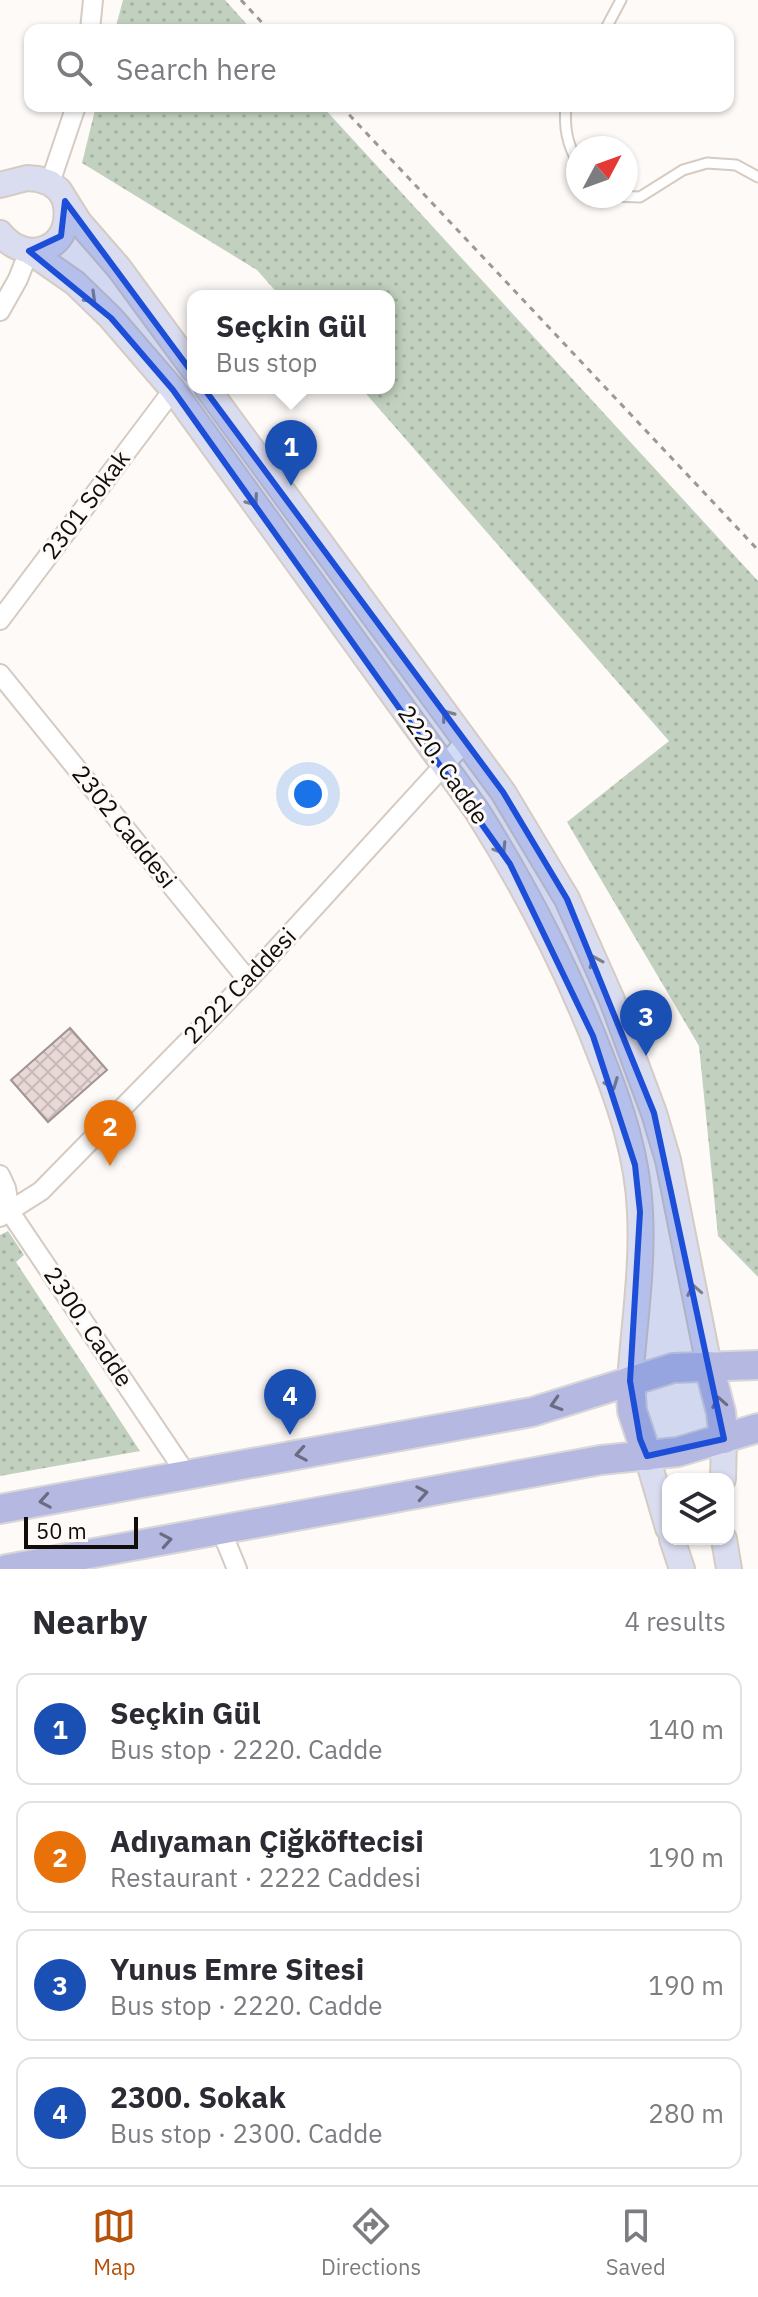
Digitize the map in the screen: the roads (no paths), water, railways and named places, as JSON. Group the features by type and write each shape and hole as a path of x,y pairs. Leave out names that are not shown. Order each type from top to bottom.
{"main road":[{"path":"0,1509 532,1412 673,1368 758,1365"},
{"path":"709,1366 719,1400 724,1439"},
{"path":"630,1381 632,1411 647,1456"},
{"path":"7,1569 601,1460 678,1452 758,1428"}],"street":[{"path":"91,24 93,0"},
{"path":"47,187 74,112"},
{"path":"0,196 15,182 47,187 119,268 187,361"},
{"path":"0,185 47,187 68,213 61,236 41,250 29,251 0,311"},
{"name":"2220. Cadde","path":"1,235 75,283 111,318 173,390 444,766 510,864 566,974 617,1097 635,1165 640,1212 630,1381"},
{"name":"2301 Sokak","path":"0,620 173,390"},
{"name":"2220. Cadde","path":"211,394 503,792 567,899 612,1000 654,1113 668,1160 709,1366"},
{"name":"2302 Caddesi","path":"0,674 248,980"},
{"name":"2222 Caddesi","path":"5,1214 41,1191 248,980 466,741"},
{"name":"2300. Cadde","path":"0,1175 6,1188 5,1214 187,1475"},
{"path":"723,1473 724,1439"},
{"path":"647,1456 662,1507"},
{"path":"221,1530 237,1569"},
{"path":"674,1545 682,1569"},
{"path":"725,1545 729,1569"}],"lane":[{"path":"608,24 621,0"},
{"path":"565,112 567,136"},
{"path":"638,197 683,170 707,163 736,165 758,177"}],"place":[{"name":"Seçkin Gül","path":"291,486"},
{"name":"Yunus Emre Sitesi","path":"646,1056"},
{"name":"Adıyaman Çiğköftecisi","path":"110,1166"},
{"name":"2300. Sokak","path":"290,1435"}]}
